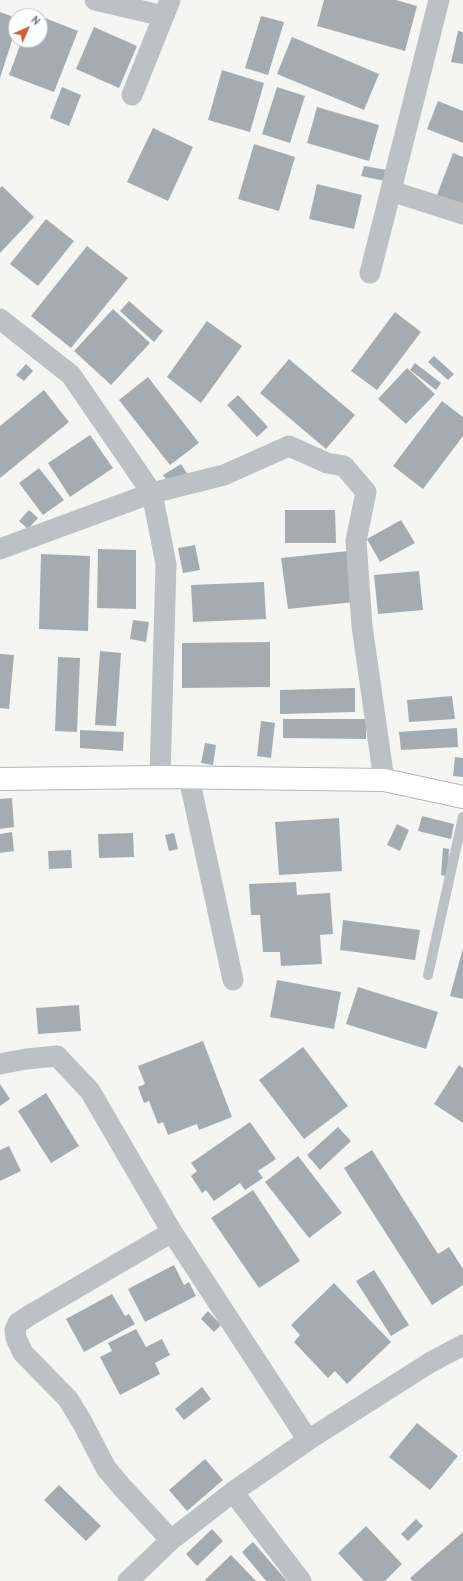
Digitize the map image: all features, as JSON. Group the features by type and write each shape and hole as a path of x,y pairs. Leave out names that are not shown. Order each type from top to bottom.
{"street":[{"path":"95,0 167,8 132,95"},
{"path":"370,273 439,0"},
{"path":"391,191 463,214"},
{"path":"0,319 71,375 152,493 166,564 160,776"},
{"path":"0,548 152,493 224,475 289,446 326,463 344,466 366,492 356,541 362,626 384,780"},
{"path":"0,778 160,776 189,778 384,780 463,798"},
{"path":"189,778 233,980"},
{"path":"0,1064 26,1059 56,1056 90,1090 172,1232 308,1440"},
{"path":"171,1540 120,1486 106,1468 68,1399 23,1353 16,1338 15,1330 18,1323 30,1315 172,1232"},
{"path":"128,1581 171,1540 233,1492 308,1440 431,1362 463,1345"},
{"path":"233,1492 301,1581"}],"lane":[{"path":"428,975 463,817"}],"building":[{"path":"324,0 396,0 417,6 405,51 317,26"},
{"path":"0,12 8,15 8,48 10,48 0,78"},
{"path":"261,16 284,22 268,75 245,68"},
{"path":"48,19 78,31 54,92 9,75 19,48 48,48"},
{"path":"94,27 137,46 119,88 76,69"},
{"path":"458,31 463,32 463,64 451,62"},
{"path":"292,37 379,74 364,110 277,74"},
{"path":"222,70 264,83 250,132 208,120"},
{"path":"62,87 81,95 69,126 50,118"},
{"path":"277,87 305,96 290,143 262,134"},
{"path":"438,101 463,111 463,143 427,129"},
{"path":"317,107 379,125 369,161 307,143"},
{"path":"153,128 193,147 168,201 127,182"},
{"path":"254,144 295,157 279,211 238,199"},
{"path":"453,153 463,157 463,206 437,195"},
{"path":"364,166 387,170 385,181 361,176"},
{"path":"317,184 362,195 354,229 309,219"},
{"path":"2,186 34,217 0,253 0,188"},
{"path":"46,219 74,241 38,286 10,264"},
{"path":"87,246 128,278 71,348 31,316"},
{"path":"129,301 163,331 154,342 120,311"},
{"path":"113,309 150,343 111,385 74,351"},
{"path":"395,312 421,332 377,390 351,371"},
{"path":"207,321 242,346 201,403 167,377"},
{"path":"434,356 454,374 448,380 428,362"},
{"path":"289,359 355,415 326,449 260,393"},
{"path":"415,363 441,383 436,390 410,370"},
{"path":"26,364 33,371 24,381 16,375"},
{"path":"407,368 435,394 406,424 378,399"},
{"path":"148,377 199,443 170,465 119,400"},
{"path":"44,390 69,422 0,478 0,426"},
{"path":"238,395 268,427 257,437 227,405"},
{"path":"442,401 463,417 463,436 423,489 393,466"},
{"path":"90,435 113,468 70,497 48,463"},
{"path":"181,464 188,475 170,485 163,475"},
{"path":"39,468 64,500 43,515 19,483"},
{"path":"29,510 38,518 28,529 19,521"},
{"path":"285,510 335,510 336,543 285,543"},
{"path":"401,520 415,543 380,562 367,539"},
{"path":"195,545 200,570 183,573 178,548"},
{"path":"98,549 136,550 136,609 97,608"},
{"path":"348,551 354,602 288,609 281,558"},
{"path":"41,554 90,556 88,631 39,629"},
{"path":"419,571 423,610 378,614 374,575"},
{"path":"264,582 266,619 193,622 191,585"},
{"path":"133,620 149,622 146,642 130,639"},
{"path":"270,642 270,687 182,688 182,643"},
{"path":"100,651 121,653 116,726 95,725"},
{"path":"0,654 14,655 9,709 0,708"},
{"path":"58,657 80,658 77,732 55,731"},
{"path":"355,688 355,712 280,714 280,690"},
{"path":"452,696 455,719 409,722 407,700"},
{"path":"283,719 366,719 366,739 283,738"},
{"path":"261,721 275,723 271,758 257,756"},
{"path":"457,728 458,747 401,750 399,732"},
{"path":"80,730 124,732 123,751 80,748"},
{"path":"205,743 216,745 213,765 201,763"},
{"path":"455,757 463,758 463,777 453,776"},
{"path":"12,798 14,827 0,829 0,799"},
{"path":"422,816 454,824 451,839 418,831"},
{"path":"339,818 342,871 279,875 275,822"},
{"path":"397,824 409,830 400,851 387,845"},
{"path":"12,832 14,851 0,853 0,834"},
{"path":"133,833 134,857 99,858 98,834"},
{"path":"174,833 178,849 169,851 165,835"},
{"path":"443,848 449,849 448,876 441,875"},
{"path":"71,850 72,868 49,869 48,851"},
{"path":"296,882 297,895 330,893 333,934 320,935 322,964 281,966 280,952 263,952 260,915 251,915 249,884"},
{"path":"343,920 420,930 415,960 340,950"},
{"path":"463,948 463,999 450,996"},
{"path":"277,980 341,992 334,1029 270,1017"},
{"path":"358,987 438,1012 426,1049 346,1024"},
{"path":"79,1005 81,1031 38,1034 36,1008"},
{"path":"203,1041 232,1117 199,1130 197,1124 168,1135 163,1122 158,1124 149,1101 144,1103 138,1087 145,1084 138,1066"},
{"path":"303,1047 348,1106 304,1139 259,1080"},
{"path":"459,1065 463,1068 463,1123 434,1104"},
{"path":"0,1084 10,1099 0,1106"},
{"path":"46,1093 79,1146 51,1163 18,1111"},
{"path":"250,1122 276,1159 258,1171 263,1178 245,1190 240,1183 214,1201 206,1190 202,1193 191,1176 197,1171 191,1163"},
{"path":"338,1127 351,1141 320,1170 307,1155"},
{"path":"9,1146 21,1171 0,1181 0,1150"},
{"path":"372,1150 438,1254 449,1247 463,1269 463,1285 432,1305 344,1168"},
{"path":"298,1156 342,1213 309,1238 265,1182"},
{"path":"253,1190 300,1261 259,1288 211,1218"},
{"path":"174,1265 184,1285 189,1282 196,1296 145,1322 128,1289"},
{"path":"374,1270 409,1325 391,1336 356,1281"},
{"path":"334,1283 391,1342 347,1384 335,1371 328,1378 294,1342 300,1335 291,1325"},
{"path":"112,1294 125,1316 129,1314 135,1324 84,1352 66,1319"},
{"path":"208,1311 221,1325 214,1332 201,1319"},
{"path":"136,1329 146,1347 162,1339 170,1355 155,1363 160,1374 120,1395 100,1357 112,1351 108,1343"},
{"path":"202,1387 211,1399 184,1420 175,1409"},
{"path":"417,1423 458,1456 430,1490 389,1457"},
{"path":"205,1459 223,1480 187,1511 169,1490"},
{"path":"59,1485 101,1526 86,1541 44,1500"},
{"path":"416,1519 423,1526 408,1541 401,1534"},
{"path":"366,1526 402,1564 385,1581 364,1581 338,1553"},
{"path":"212,1529 223,1541 197,1566 186,1554"},
{"path":"463,1532 463,1581 412,1581 410,1578"},
{"path":"253,1542 287,1581 266,1581 242,1552"},
{"path":"231,1555 256,1581 205,1580"}]}
